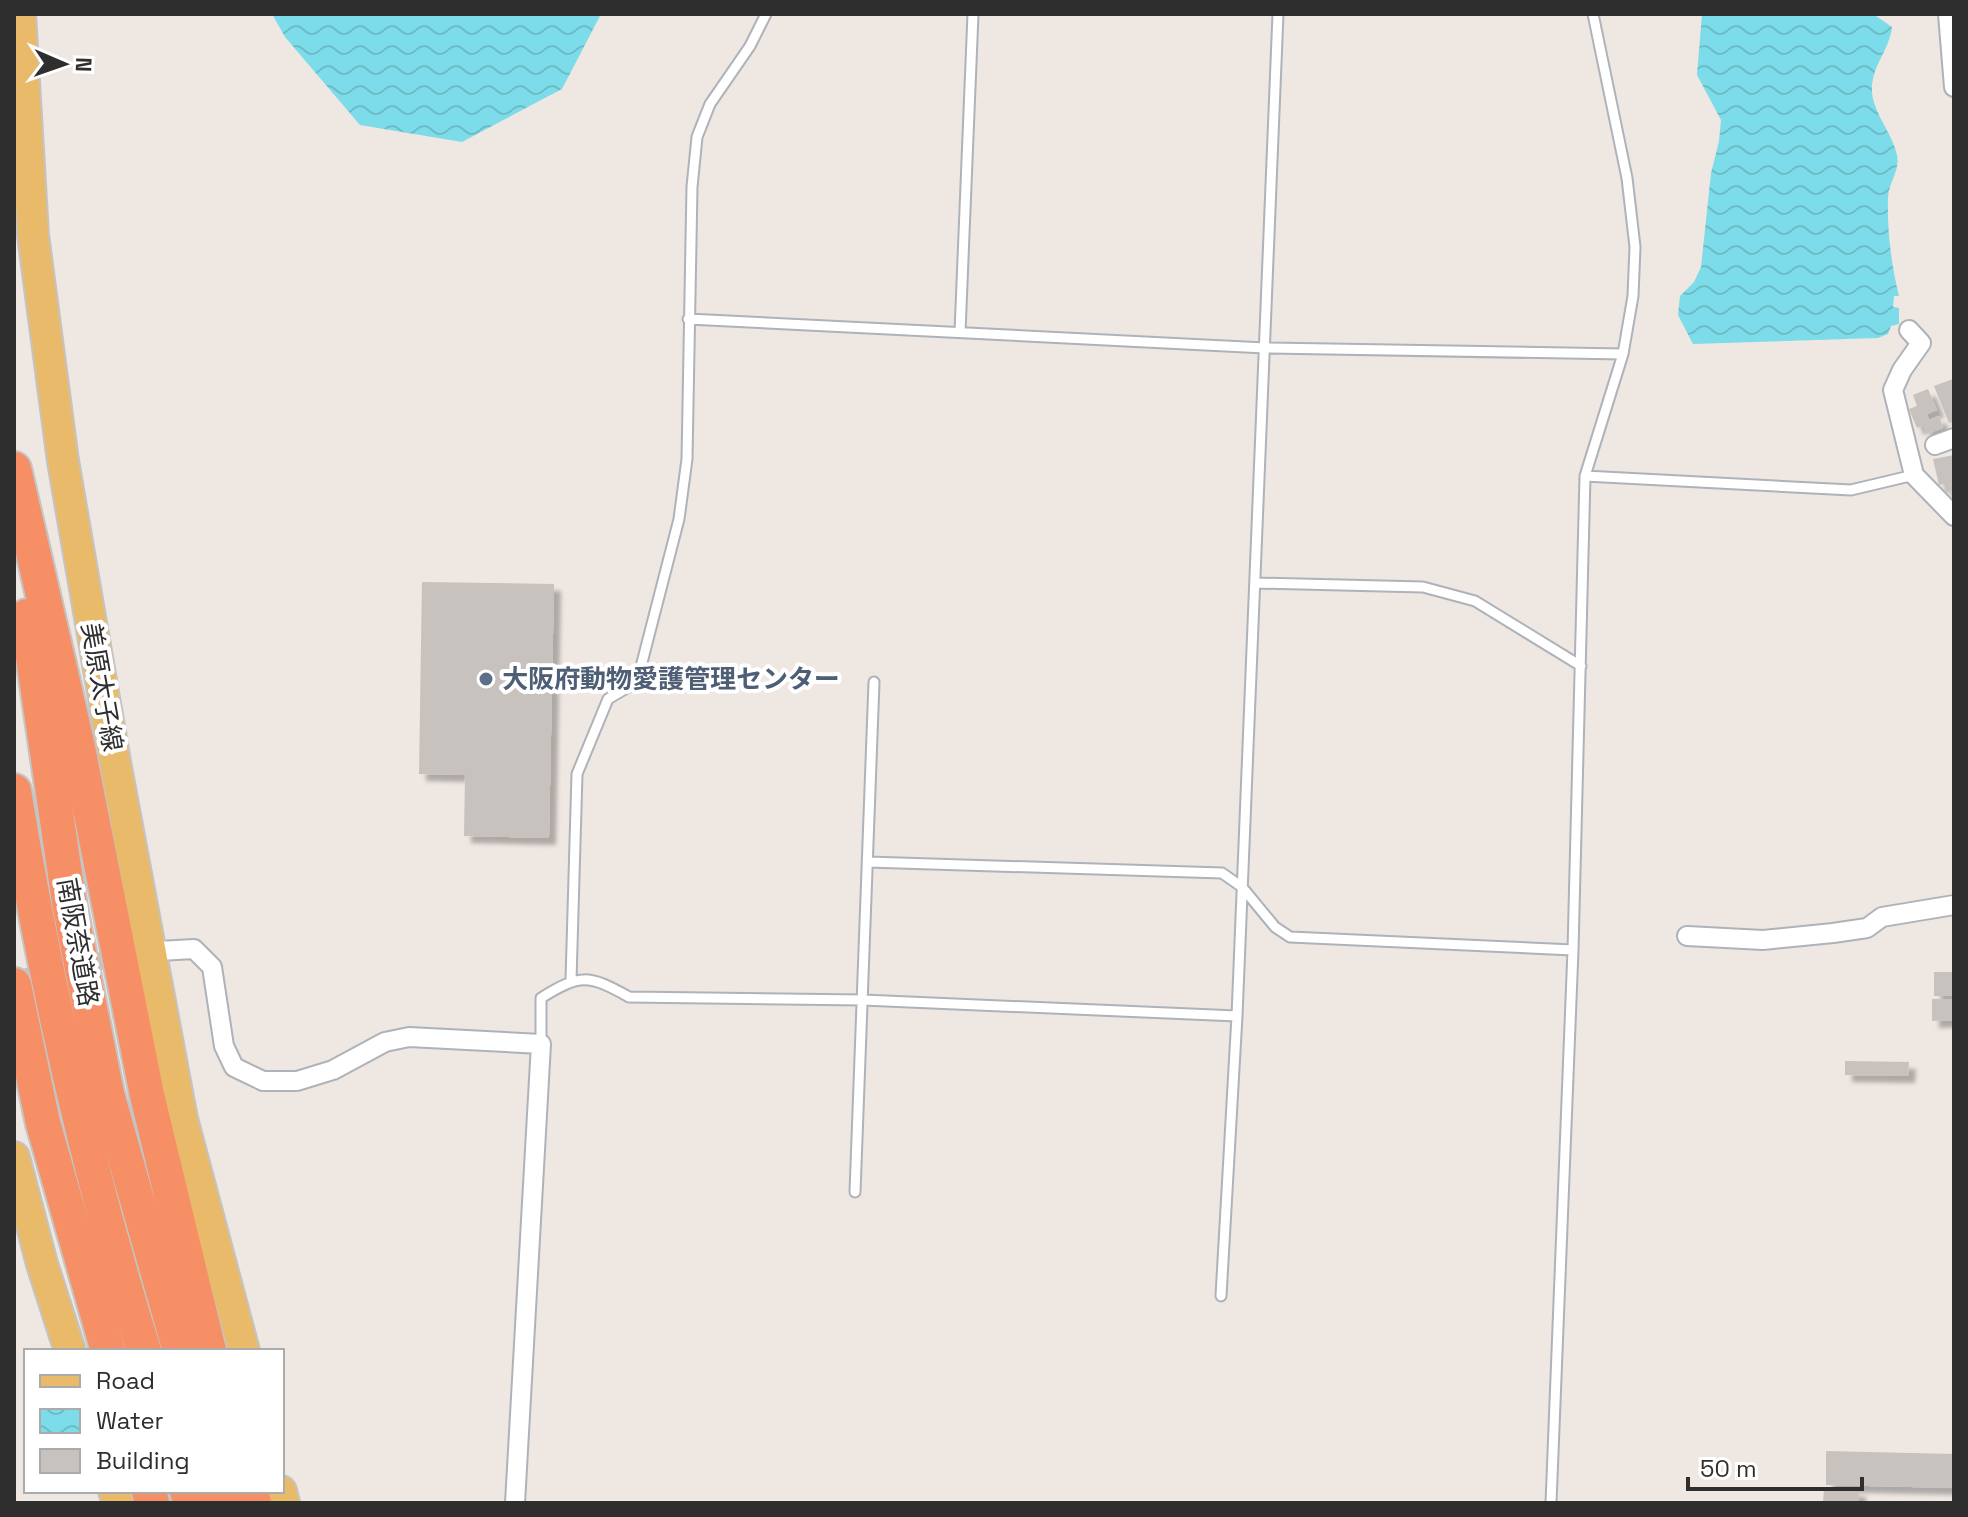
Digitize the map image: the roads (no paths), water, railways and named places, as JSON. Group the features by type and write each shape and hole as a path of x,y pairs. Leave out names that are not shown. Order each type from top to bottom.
{"highway":[{"path":"14,469 77,743 147,1095 209,1349"},
{"name":"南阪奈道路","path":"14,525 70,908 92,1099 144,1349"},
{"name":"南阪奈道路","path":"14,791 34,916 92,1099 179,1349"},
{"path":"14,985 43,1123 107,1349"}],"main road":[{"name":"美原太子線","path":"20,14 33,235 63,461 142,952 182,1119 243,1349"},
{"path":"14,1157 42,1264 69,1349"}],"street":[{"path":"1948,14 1954,87"},
{"path":"1909,330 1921,343 1902,370 1893,390 1914,475 1954,516"},
{"path":"1935,445 1954,438"},
{"path":"1687,936 1763,940 1833,933 1867,928 1882,917 1954,905"},
{"path":"142,952 194,949 212,967 224,1046 234,1067 263,1081 297,1081 333,1070 385,1042 409,1037 541,1044 515,1503"}],"lane":[{"path":"571,980 577,774 608,699 637,682 679,519 687,459 692,187 697,137 710,104 750,46 766,14"},
{"path":"960,332 973,14"},
{"path":"1221,1296 1237,1016 1278,14"},
{"path":"1551,1503 1573,950 1585,476 1623,354 1633,296 1635,247 1627,178 1593,14"},
{"path":"688,319 1265,348 1623,354"},
{"path":"1585,476 1851,490 1914,475"},
{"path":"1255,583 1423,587 1475,601 1581,666"},
{"path":"855,1192 874,682"},
{"path":"868,862 1222,873 1242,887 1275,927 1290,937 1573,950"},
{"path":"541,1044 541,998 571,980 602,982 629,997 863,1000 1237,1016"}],"water":[{"path":"272,14 601,14 562,89 462,142 360,125 285,37"},
{"path":"1702,14 1873,14 1892,27 1872,89 1876,108 1898,161 1889,192 1888,210 1890,247 1899,296 1894,296 1893,307 1899,308 1899,324 1891,326 1888,334 1878,338 1693,344 1678,315 1680,296 1694,282 1701,267 1711,173 1721,120 1697,75"}],"tunnel":[{"path":"14,980 127,955"}],"place":[{"name":"大阪府動物愛護管理センター","path":"486,679"}]}
